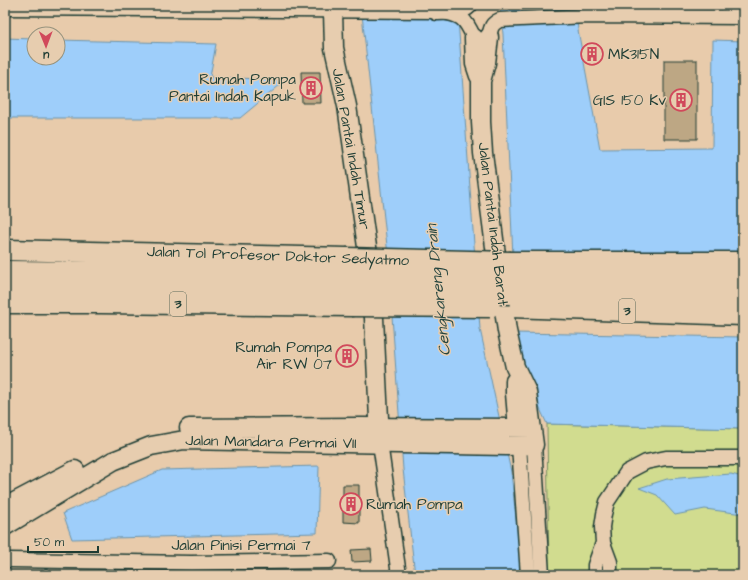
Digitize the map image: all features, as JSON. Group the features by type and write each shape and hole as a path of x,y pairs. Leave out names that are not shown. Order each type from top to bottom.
{"highway":[{"name":"Jalan Tol Profesor Doktor Sedyatmo","path":"5,250 349,282"},
{"name":"Jalan Tol Profesor Doktor Sedyatmo","path":"511,285 743,262"},
{"name":"Jalan Tol Profesor Doktor Sedyatmo","path":"5,271 349,282 511,285 743,297"},
{"name":"Jalan Tol Profesor Doktor Sedyatmo","path":"5,285 349,282 511,285 743,281"},
{"name":"Jalan Tol Profesor Doktor Sedyatmo","path":"5,303 101,303 349,282"},
{"name":"Jalan Tol Profesor Doktor Sedyatmo","path":"511,285 743,315"}],"main road":[{"name":"Jalan Pantai Indah Timur","path":"342,10 334,48 347,106 368,254 374,318 377,382 388,435"},
{"path":"437,12 463,10"},
{"name":"Jalan Pantai Indah Barat","path":"481,37 475,64 481,81 481,122 486,174 507,331 515,367 515,393 519,437"},
{"name":"Jalan Pantai Indah Timur","path":"359,427 371,406 377,382"},
{"name":"Jalan Mandara Permai VII","path":"5,507 109,452 147,434 181,428 359,427 388,435"},
{"name":"Jalan Mandara Permai VII","path":"5,526 113,461 151,446 184,440 388,435 519,437"}],"street":[{"path":"5,8 437,12"},
{"path":"463,10 468,24 481,37 491,28 494,22 500,20 589,16 743,17"},
{"name":"Jalan Pantai Indah Timur","path":"388,435 399,575"},
{"name":"Jalan Pantai Indah Barat","path":"519,437 528,575"},
{"name":"Jalan Pantai Indah Barat","path":"519,437 542,575"},
{"path":"610,575 610,562 603,543 602,527 604,514 606,502 627,472 646,462 666,458 743,458"},
{"path":"594,575 595,566 603,543"},
{"name":"Jalan Pinisi Permai 7","path":"9,560 191,569 329,561"}],"green space":[{"path":"547,424 743,429 743,575 549,575"}],"water":[{"name":"Cengkareng Drain","path":"361,5 457,5 480,329 511,472 522,575 415,575 403,469 387,246"},
{"path":"500,5 575,5 578,30 600,149 712,148 713,40 743,41 743,260 513,257 503,34"},
{"path":"5,38 26,39 26,66 66,66 66,40 216,44 210,77 286,80 240,118 5,118"},
{"path":"514,333 743,337 743,429 547,424 527,381"},
{"path":"319,466 317,533 72,539 63,513 162,470"},
{"path":"731,474 743,477 743,514 705,509 675,515 657,495 639,488 667,479"}],"building":[{"name":"MK315N","path":"588,50 596,50 596,57 588,57"},
{"name":"GIS 150 Kv","path":"664,60 697,60 697,139 664,139"},
{"name":"Rumah Pompa Pantai Indah Kapuk","path":"301,72 320,72 321,103 302,103"},
{"name":"Rumah Pompa Air RW 07","path":"343,349 354,352 350,362 340,359"},
{"name":"Rumah Pompa","path":"343,485 359,485 359,523 343,522"},
{"path":"371,549 372,561 352,562 351,550"},
{"path":"369,573 369,575 342,575 342,574"}],"place":[{"name":"MK315N","path":"592,54"},
{"name":"Rumah Pompa Pantai Indah Kapuk","path":"311,88"},
{"name":"GIS 150 Kv","path":"681,100"},
{"name":"Rumah Pompa Air RW 07","path":"347,356"},
{"name":"Rumah Pompa","path":"351,504"}]}
